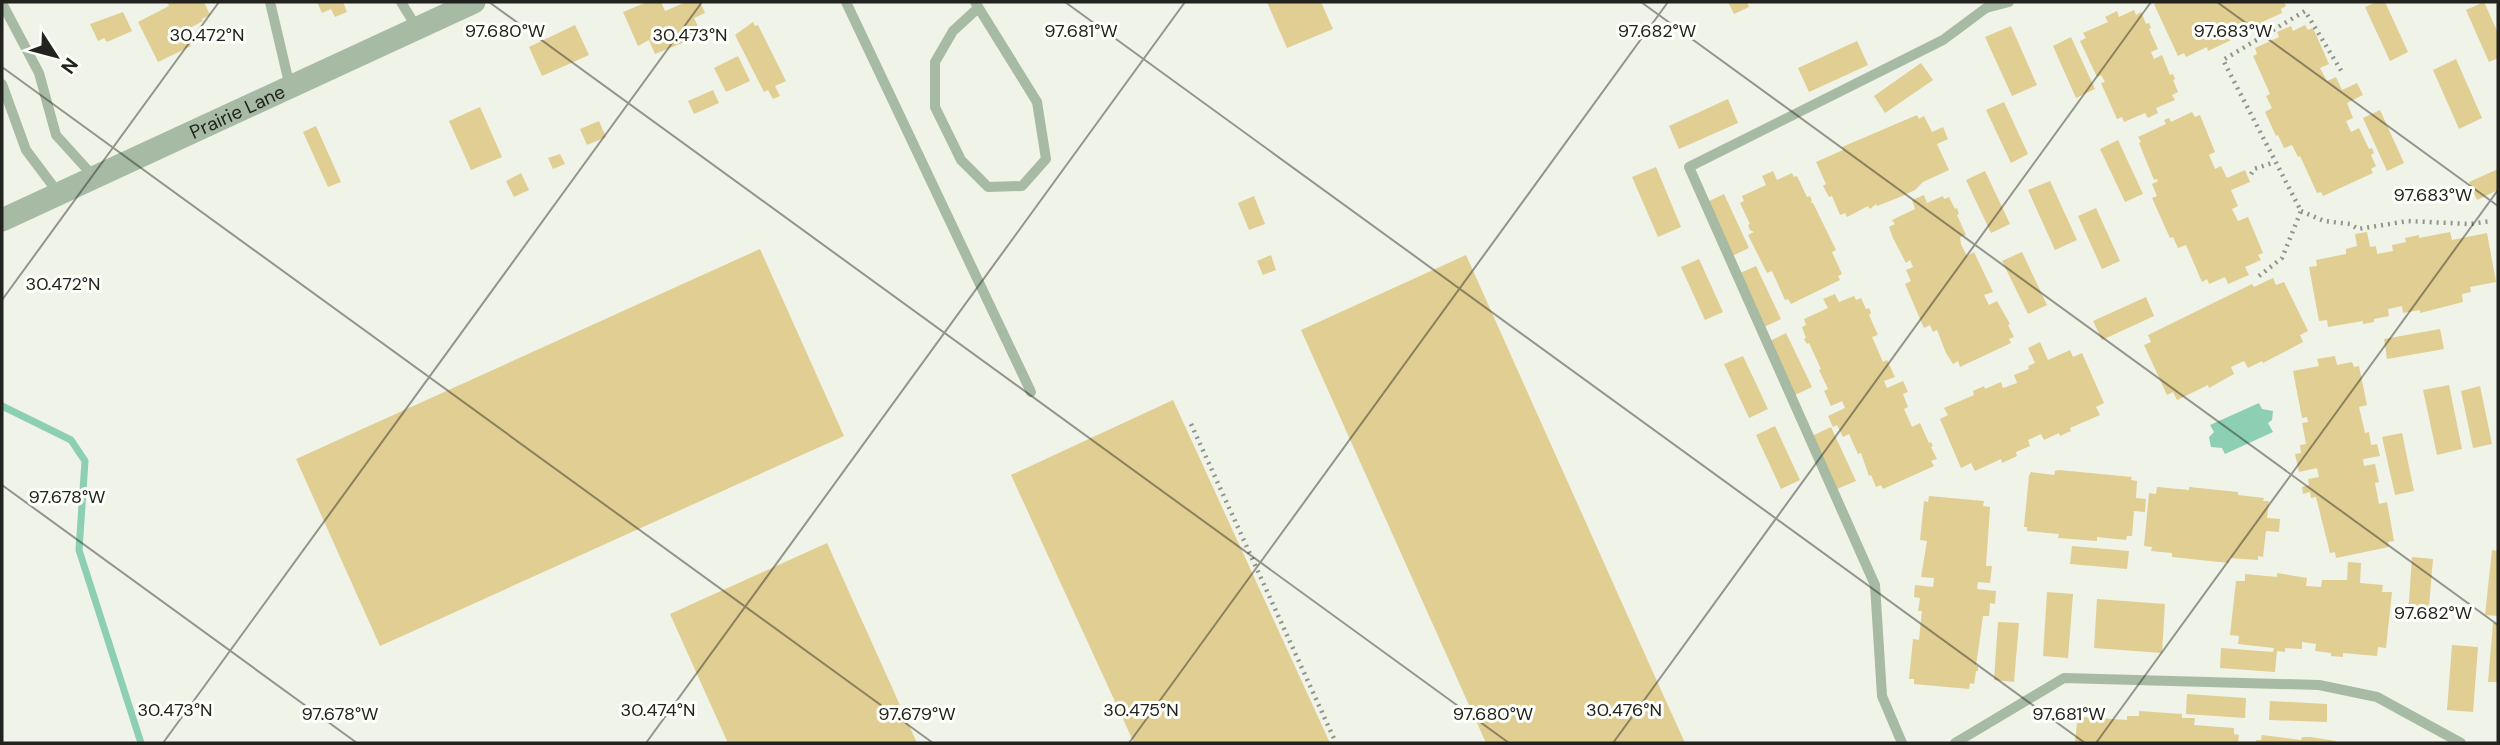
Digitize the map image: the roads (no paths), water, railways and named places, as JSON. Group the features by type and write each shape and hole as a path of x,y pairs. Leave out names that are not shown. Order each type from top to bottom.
{"street":[{"name":"Prairie Lane","path":"2,220 474,2"}],"lane":[{"path":"270,2 290,87"},
{"path":"401,2 417,28"},
{"path":"846,2 1031,392"},
{"path":"1902,743 1882,696 1875,585 1689,167 1943,40 1986,8 2009,2"},
{"path":"2,3 39,73 56,135 94,177"},
{"path":"976,5 1037,102 1046,159 1022,187 988,187 961,160 935,107 935,62 953,31 976,5"},
{"path":"2,84 26,150 59,194"},
{"path":"1955,743 2064,678 2319,685 2377,697 2461,743"}],"waterway":[{"path":"2,406 71,440 85,461 79,550 141,743"}]}
